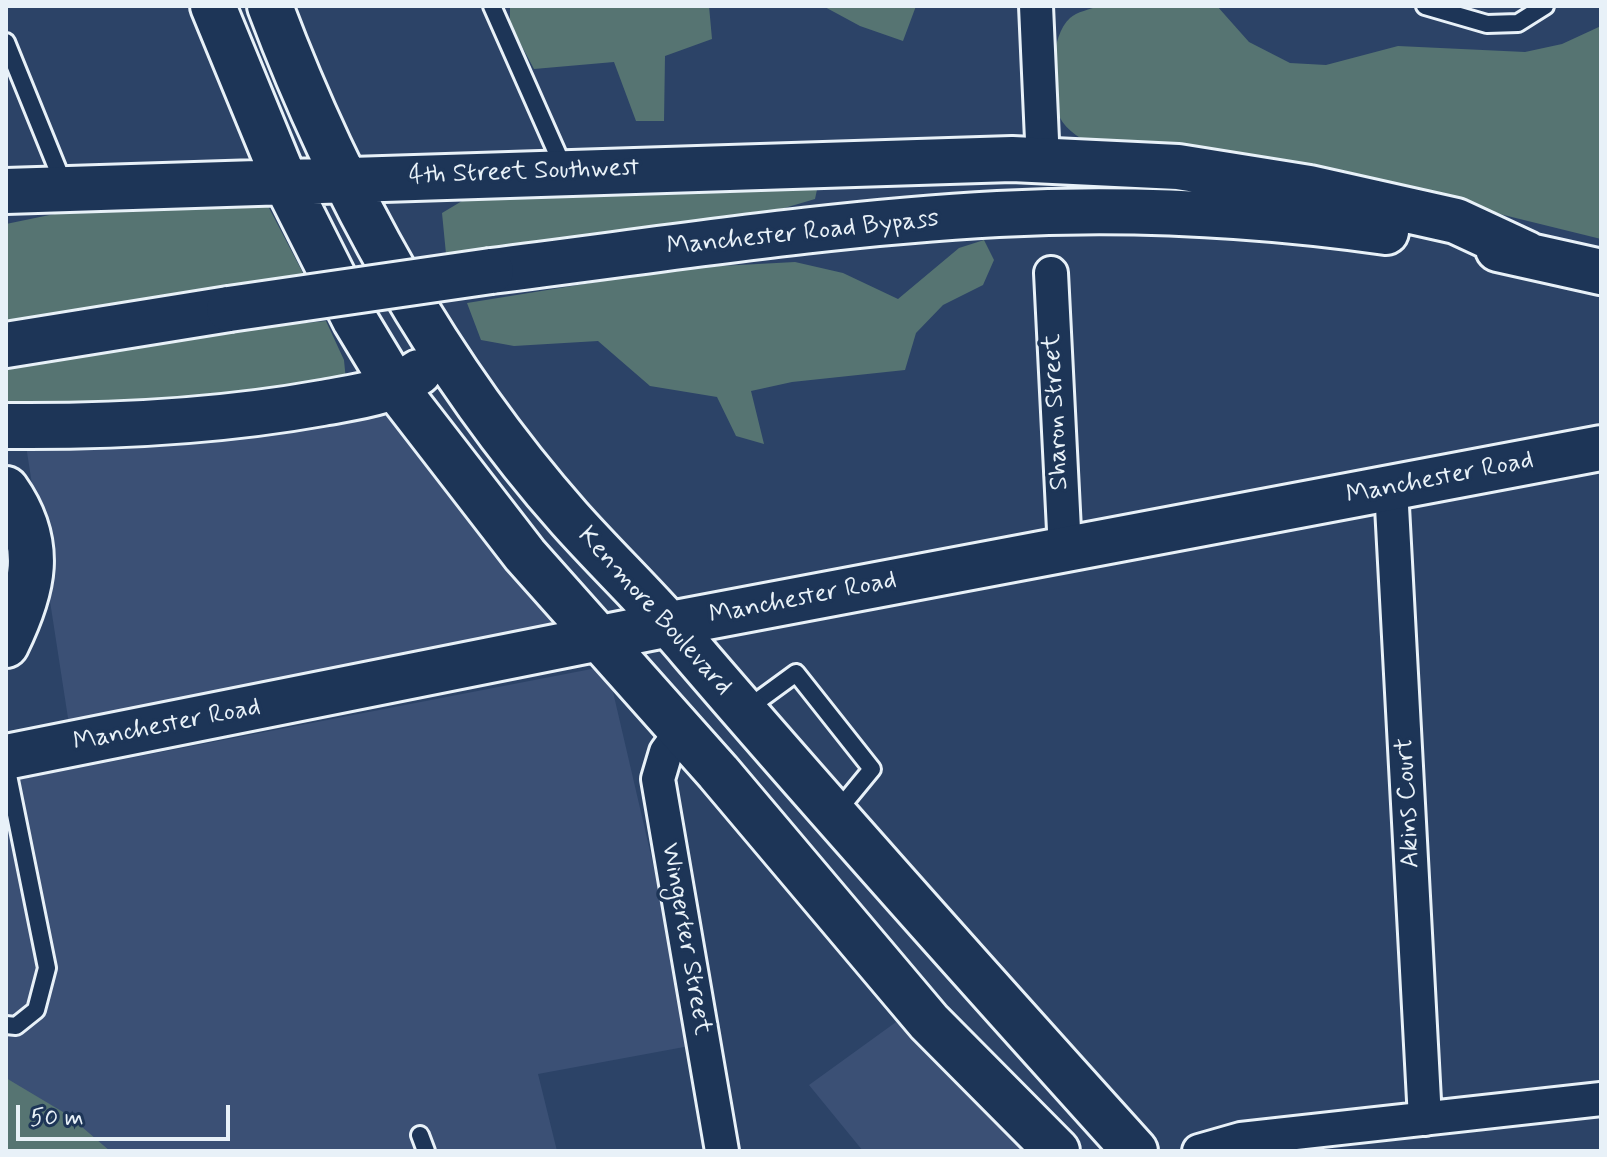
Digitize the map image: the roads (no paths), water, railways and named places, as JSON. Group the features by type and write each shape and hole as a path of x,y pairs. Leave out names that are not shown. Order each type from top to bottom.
{"main road":[{"path":"213,6 285,181 355,320 396,388 525,555 929,1022 1057,1151"},
{"name":"Kenmore Boulevard","path":"270,6 342,179 477,401 567,516 670,624 834,815 1135,1151"},
{"name":"4th Street Southwest","path":"9,193 342,179 1012,159 1178,167 1309,188 1456,221 1527,254"},
{"name":"Manchester Road Bypass","path":"6,345 491,271 880,223 1047,213 1173,214 1311,222 1527,254 1601,272"},
{"path":"6,426 174,424 243,417 396,388 446,354"},
{"name":"Manchester Road","path":"6,757 670,624 1601,448"},
{"path":"6,489 27,533 32,564 28,598 6,645"}],"street":[{"path":"1036,6 1043,162"},
{"name":"Sharon Street","path":"1051,273 1065,550"},
{"name":"Akins Court","path":"1391,488 1425,1119"},
{"name":"Wingerter Street","path":"680,733 666,752 658,779 722,1151"},
{"path":"1199,1151 1241,1139 1601,1099"}],"lane":[{"path":"492,6 566,172"},
{"path":"1425,6 1487,24 1518,23 1545,6"},
{"path":"6,42 66,189"},
{"path":"743,711 796,673 872,769 834,815"},
{"path":"6,765 47,968 36,1010 16,1026 6,1025"}]}
